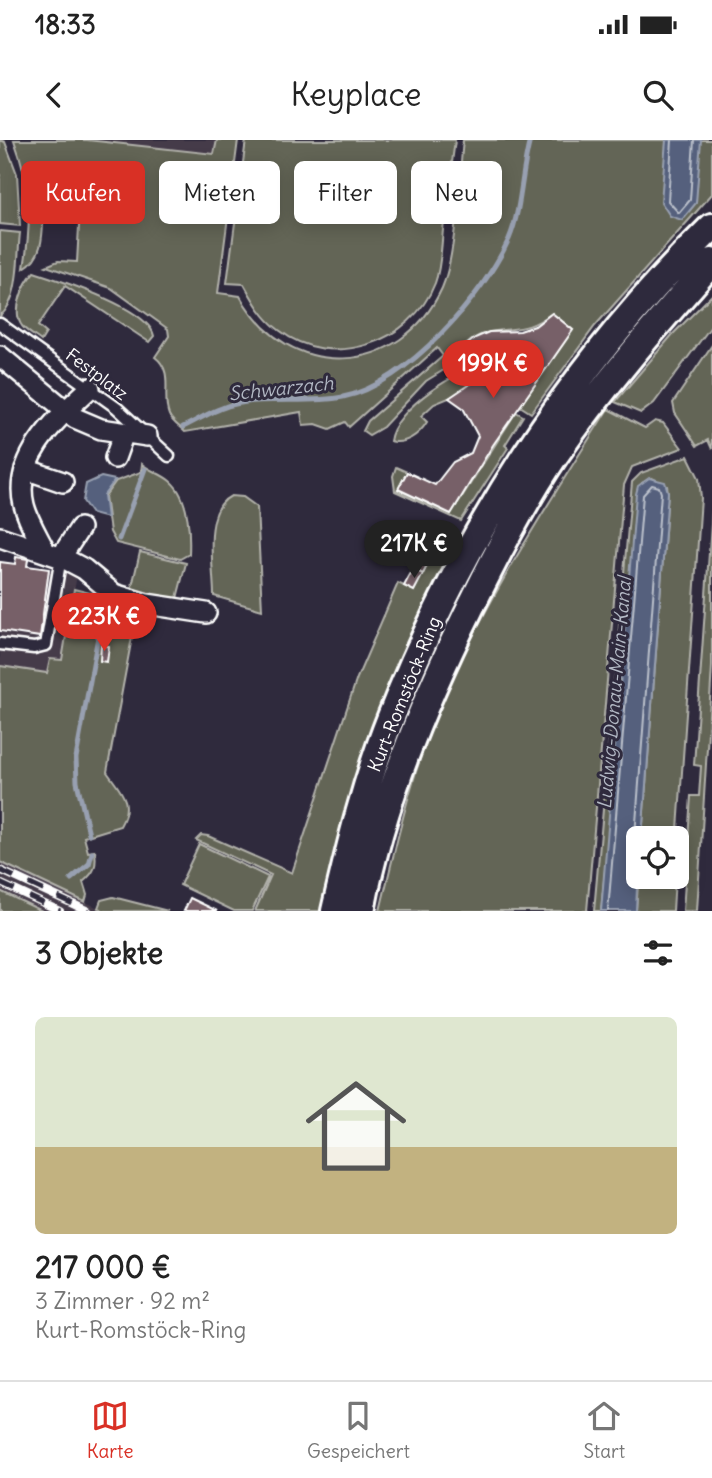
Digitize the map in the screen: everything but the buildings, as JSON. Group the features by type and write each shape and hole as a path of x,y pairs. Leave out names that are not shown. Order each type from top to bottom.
{"main road":[{"name":"Kurt-Romstöck-Ring","path":"335,911 358,816 390,719 435,615 473,542 527,452 582,374 644,299 712,227"},
{"name":"Kurt-Romstöck-Ring","path":"361,911 385,817 419,721 503,543 555,456 578,424 657,323 712,262"}],"street":[{"path":"0,356 67,411 89,425 147,436"},
{"path":"52,553 24,507 22,494 25,469 39,442 90,388"},
{"path":"115,458 124,433"},
{"path":"25,469 63,482"},
{"path":"52,553 80,528"},
{"path":"0,537 52,553 84,569 114,594 147,604 206,612"}],"lane":[{"name":"Festplatz","path":"0,324 117,408 169,456"},
{"path":"0,644 34,648 46,645 52,553"}],"shaded area":[{"path":"87,140 217,140 215,154"},
{"path":"16,557 28,559 28,566 77,575 62,660 48,673 0,666 0,562 15,564"},
{"path":"0,862 105,911 42,911 0,891"}],"green space":[{"path":"0,140 5,142 17,174 20,226 0,224"},
{"path":"14,140 87,140 214,154 217,140 238,140 235,161 159,161 159,224 227,224 218,293 240,296 261,324 286,344 314,355 344,358 373,353 400,339 424,318 447,274 455,224 502,224 502,161 461,161 463,140 712,140 712,194 595,326 531,413 520,406 573,330 552,313 528,326 485,333 475,338 453,356 455,363 426,381 383,427 369,435 363,431 368,421 443,356 437,348 349,427 345,422 330,429 316,424 303,425 301,412 185,432 169,415 166,377 161,363 155,357 169,336 168,329 111,288 46,266 58,261 77,262 79,224 145,224 145,161 21,161"},
{"path":"246,140 455,140 452,161 411,161 411,224 444,224 437,277 424,304 408,321 389,335 368,344 345,349 322,348 300,342 279,330 264,315 244,284 227,283 235,224 280,224 280,161 243,161"},
{"path":"29,224 43,224 36,256 24,268"},
{"path":"0,231 20,233 14,289 11,300 0,316"},
{"path":"34,272 102,296 137,315 154,336 149,342 65,286 38,326 46,333 41,341 22,326 18,313 23,290"},
{"path":"712,295 712,325 654,403 641,413 615,402 673,334"},
{"path":"712,345 712,449 708,440 697,446 675,413 673,403"},
{"path":"490,364 461,393 434,404 421,416 427,422 416,435 401,442 390,441 394,429 415,403 446,381"},
{"path":"608,409 645,428 655,421 663,423 682,448 632,467 624,485 587,911 380,911 415,775 444,696 500,585"},
{"path":"516,412 523,416 505,445 508,448 461,521 395,491 393,476 396,467 407,472 398,490 451,514"},
{"path":"688,456 699,478 701,498 678,826 643,826 668,492 667,486 652,478 642,483 601,911 594,911 632,482 641,473"},
{"path":"142,464 170,481 185,505 189,554 180,559 116,543 110,532 105,496 116,481 141,472"},
{"path":"231,496 243,497 257,507 262,610 214,596 213,526 222,503"},
{"path":"712,510 712,666 697,911 683,911 685,889 689,889 691,796 699,796 701,766 694,765"},
{"path":"434,530 463,536 377,718 344,816 321,911 255,911 271,875 196,840 201,835 208,836 292,873 357,678 398,583 414,591 438,543 430,538"},
{"path":"140,552 186,563 175,606 130,595"},
{"path":"74,589 138,605 107,772 124,798 126,810 120,826 84,837 88,852 95,851 96,861 93,872 83,882 87,895 85,902 0,862 0,666 47,673 50,659 62,660"},
{"path":"199,844 268,877 252,911 234,911 180,885"},
{"path":"638,889 674,889 673,911 636,911"},
{"path":"0,891 42,911 0,911"},
{"path":"113,897 168,911 105,911 98,908 101,900"}],"water":[{"path":"666,140 701,140 696,203 682,220 670,216 661,202"},
{"path":"101,477 115,480 104,495 107,518 92,514 83,501 86,484"},
{"path":"649,478 665,482 668,492 643,826 626,826 626,889 637,889 636,911 601,911 636,494 638,486"}],"waterway":[{"name":"Schwarzach","path":"183,427 219,409 245,402 343,397 367,389 417,356 440,335 481,286 509,239 530,140"},
{"name":"Schwarzach","path":"119,539 145,469"},
{"name":"Schwarzach","path":"89,834 77,782 76,758 105,598"},
{"name":"Schwarzach","path":"71,879 89,864 92,853"}],"railway":[{"path":"0,870 88,911"},
{"path":"0,883 60,911"}],"water label":[{"name":"Ludwig-Donau-Main-Kanal","path":"614,693"}]}
